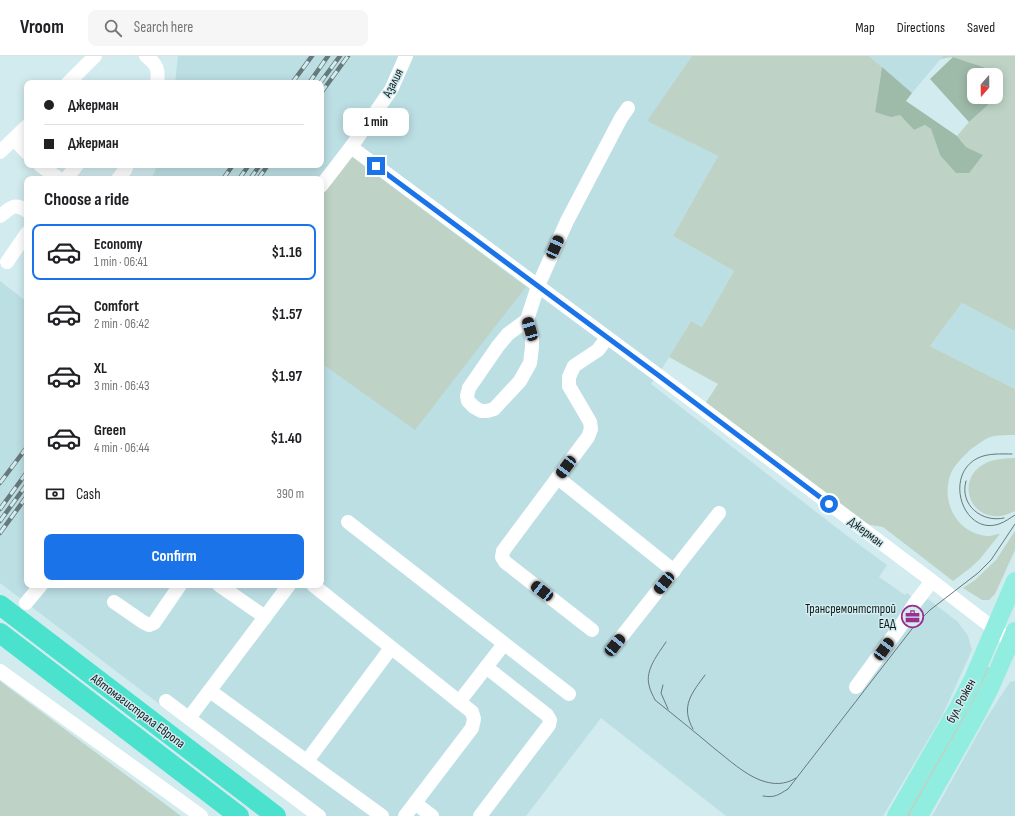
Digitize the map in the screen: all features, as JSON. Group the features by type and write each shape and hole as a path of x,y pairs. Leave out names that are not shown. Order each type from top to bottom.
{"highway":[{"name":"Автомагистрала Европа","path":"0,605 22,611 276,816"},
{"name":"Автомагистрала Европа","path":"3,635 239,816"}],"main road":[{"name":"бул. Рожен","path":"896,816 972,681 1015,581"},
{"name":"бул. Рожен","path":"919,816 976,715 1013,639"}],"street":[{"path":"71,80 95,56"},
{"path":"146,56 155,64 158,75 157,80"},
{"name":"Азалия","path":"324,182 391,90 406,56"},
{"path":"527,320 508,334 468,388 468,401 481,411 494,409 520,380 530,363 532,338 527,320 538,286 566,221 621,118 628,108"},
{"path":"0,152 24,129"},
{"path":"14,140 24,150"},
{"name":"Джерман","path":"351,147 608,338 995,630 1013,639"},
{"path":"44,168 55,176"},
{"path":"68,176 75,168"},
{"path":"0,216 16,206 20,206 24,209"},
{"path":"7,262 24,237"},
{"path":"592,630 504,562 502,556 503,551 588,437 591,429 590,422 569,386 569,377 574,366 598,350 608,338"},
{"path":"558,478 674,571"},
{"path":"615,645 719,513"},
{"path":"348,522 569,694"},
{"path":"856,687 932,581"},
{"path":"22,611 39,588"},
{"path":"114,602 148,625 154,623 178,588"},
{"path":"223,588 265,617"},
{"path":"189,718 286,588"},
{"path":"317,588 472,712 474,719 472,728 405,816"},
{"path":"459,702 504,644"},
{"path":"306,761 391,648"},
{"path":"480,816 549,725 550,720 486,667"},
{"path":"0,670 201,816"},
{"path":"210,691 382,816"},
{"path":"166,701 320,816"},
{"path":"415,803 432,816"}],"shaded area":[{"path":"178,56 692,56 648,121 718,156 673,236 734,271 702,327 691,321 651,384 887,565 879,577 905,595 907,593 912,597 917,605 928,599 958,622 968,636 972,650 942,716 883,816 726,816 601,718 526,816 312,816 191,728 0,583 0,281 24,300 24,588 324,588 324,176 153,176 156,168 324,168 324,80 175,80"},
{"path":"869,56 943,56 912,93"},
{"path":"962,303 1015,331 1015,389 930,346"},
{"path":"1015,681 1015,816 932,816 986,719 1010,682"}],"green space":[{"path":"692,56 869,56 882,67 875,112 900,115 914,130 925,125 931,129 940,155 983,155 966,147 957,136 988,104 1003,104 1003,68 986,68 953,57 940,59 943,56 1015,56 1015,331 962,303 930,346 1015,389 1015,435 1001,435 987,438 970,450 961,459 953,469 950,476 948,497 950,507 960,524 977,534 988,536 1000,534 979,560 953,581 883,527 865,524 705,404 718,384 669,357 691,321 702,327 734,271 673,236 718,156 647,121"},
{"path":"953,57 986,68 967,68 967,104 988,105 969,122 930,79"},
{"path":"882,67 912,93 906,101 957,136 966,147 983,155 969,173 956,173 940,155 931,129 925,125 914,130 900,115 891,117 875,112"},
{"path":"351,156 526,287 415,430 324,365 324,193"},
{"path":"1015,458 1015,511 1000,516 988,515 978,510 972,501 969,491 970,480 976,470 991,461"},
{"path":"1015,531 1015,550 995,594 989,600 982,600 963,588 975,580 996,560"},
{"path":"986,666 991,668 979,694 910,816 905,816"},
{"path":"0,681 181,816 0,816"}],"tram line":[{"path":"1012,454 999,454 982,456 978,458 967,466 961,477 960,490 962,502 967,513 976,521 986,525 999,524 1015,515"},
{"path":"966,481 966,498 969,505 974,510 980,515 988,518 1004,518"},
{"path":"763,796 776,796 788,789 915,625 930,610 978,573 991,560 1015,524"},
{"path":"666,642 653,662 648,679 649,687 655,700 731,762 754,777 765,782 779,784 796,778"},
{"path":"693,729 689,721 689,700 705,675"},
{"path":"663,685 661,693 668,709"}],"railway":[{"path":"294,80 312,56"},
{"path":"311,80 328,56"},
{"path":"322,80 340,56"},
{"path":"324,89 348,56"},
{"path":"225,176 231,168"},
{"path":"241,176 247,168"},
{"path":"252,176 258,168"},
{"path":"260,176 266,168"},
{"path":"0,483 24,451"},
{"path":"0,509 24,476"},
{"path":"0,521 24,488"},
{"path":"0,533 24,500"}],"place":[{"name":"Трансремонтстрой ЕАД","path":"912,616"}],"route":[{"path":"376,166 829,504"}]}
